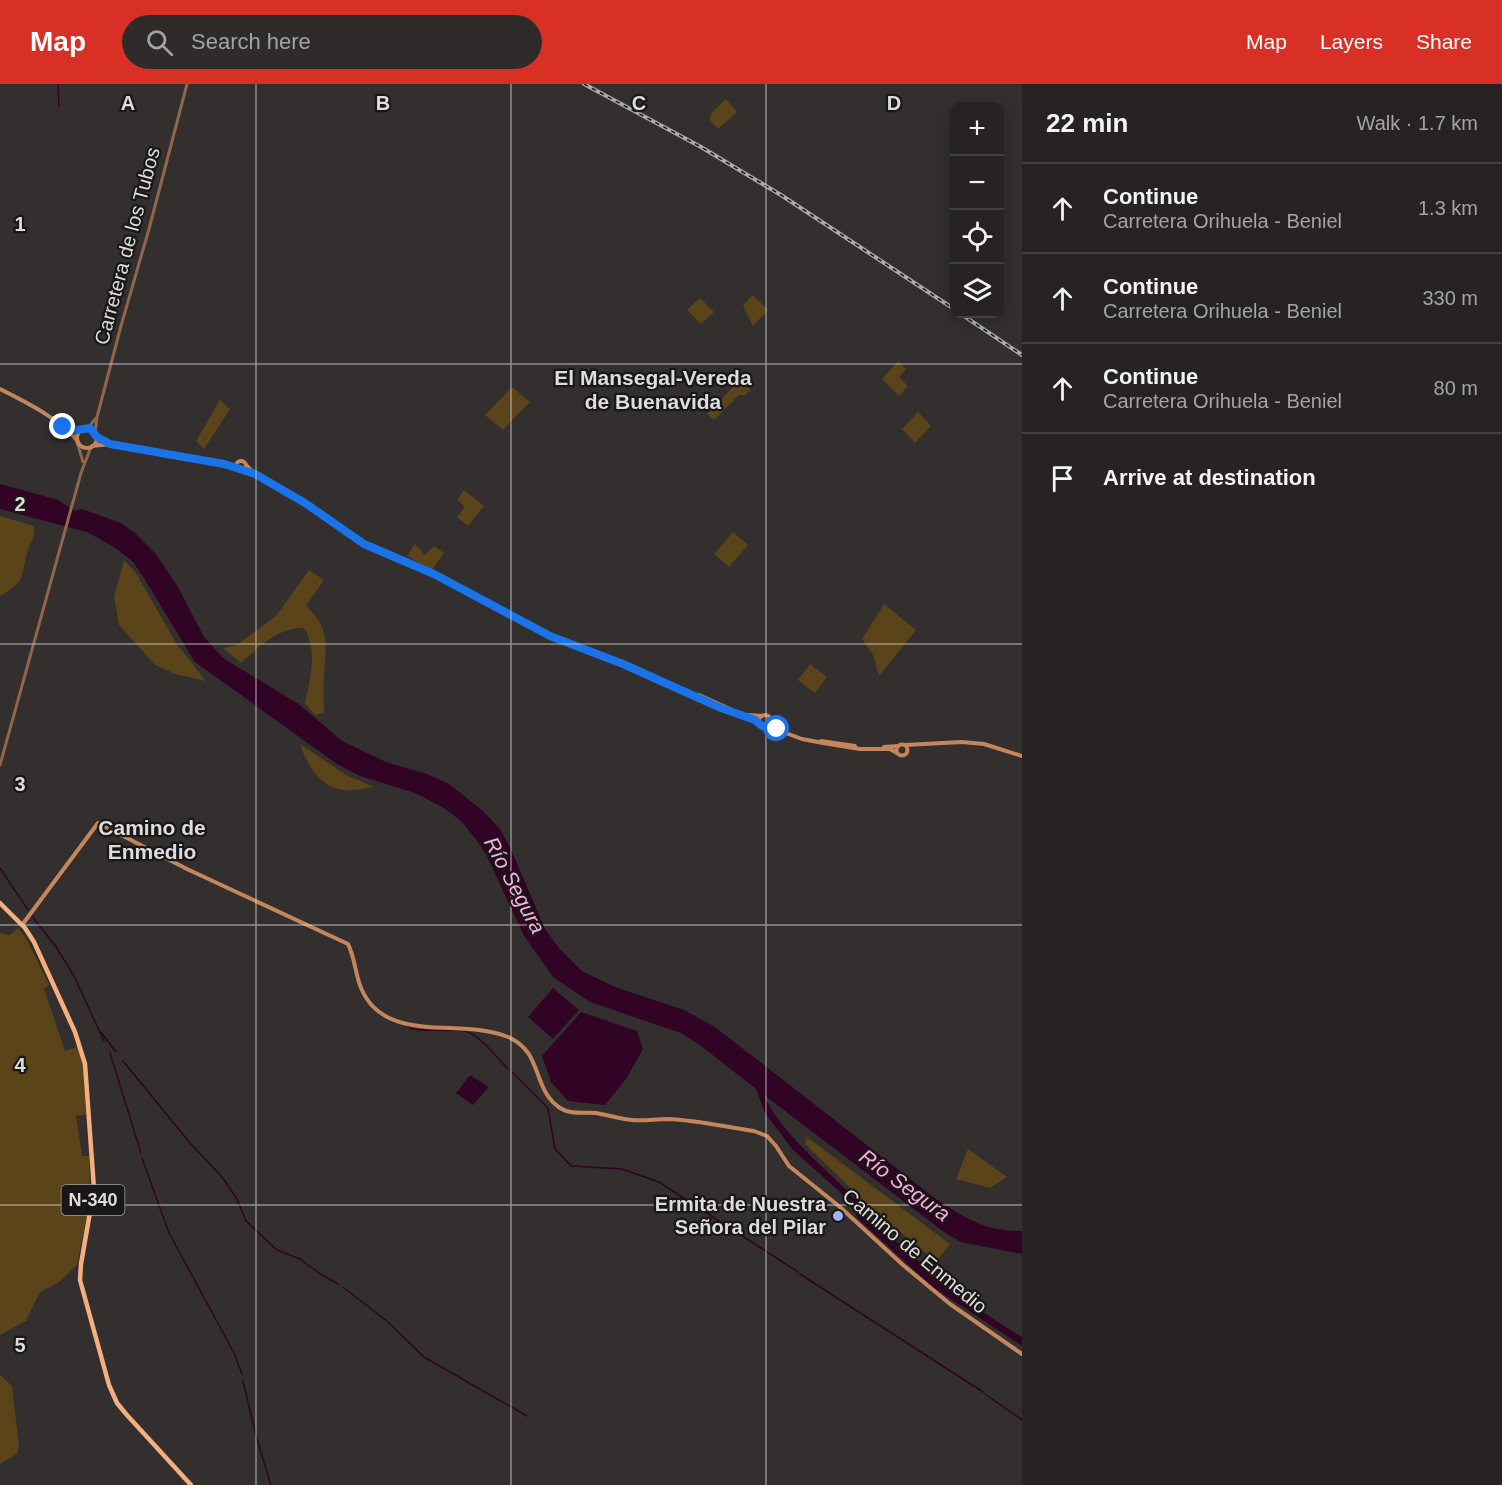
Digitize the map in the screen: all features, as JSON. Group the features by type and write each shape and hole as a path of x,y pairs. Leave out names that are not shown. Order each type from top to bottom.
{"highway":[{"name":"N-340","path":"0,903 22,925 34,942 79,1042 86,1064 94,1183 80,1280 101,1359 117,1403 191,1485"}],"main road":[{"path":"0,389 63,427 84,447 110,444 224,464 255,474 305,503 364,544 434,574 550,636 747,715 767,715 788,731 817,740 854,746 962,742 984,744 1022,756"},
{"path":"63,427 77,430 88,428 110,444"},
{"path":"77,441 77,434 82,429"},
{"path":"91,446 96,441 96,434"},
{"path":"224,464 242,461 255,474"},
{"path":"237,463 237,469"},
{"path":"243,470 246,465"},
{"path":"643,672 759,722 762,726 802,739 860,749 890,749 902,755 919,745"},
{"path":"759,722 762,716"},
{"path":"767,726 771,720"},
{"path":"905,745 907,752"},
{"path":"897,753 898,746"},
{"name":"Camino de Enmedio","path":"22,925 98,823 187,869 348,944 361,988 380,1014 424,1028 483,1030 517,1041 527,1050 541,1083 550,1098 560,1108 571,1112 594,1113 632,1120 669,1119 754,1131 766,1136 776,1146 789,1166 873,1236 903,1265 950,1304 1022,1354"}],"street":[{"name":"Carretera de los Tubos","path":"96,434 97,417 187,84"},
{"name":"Carretera de los Tubos","path":"88,428 97,417"},
{"path":"77,441 83,464"},
{"path":"0,765 83,464 91,446"}],"shaded area":[{"path":"726,99 737,112 718,129 710,120 711,113"},
{"path":"753,295 768,310 753,326 743,305"},
{"path":"700,298 714,312 701,324 687,310"},
{"path":"898,361 906,369 899,377 908,386 899,396 882,379"},
{"path":"739,381 751,390 745,395 739,395 714,420 707,414"},
{"path":"512,387 530,402 503,430 485,415"},
{"path":"220,400 230,409 204,449 196,441"},
{"path":"918,412 931,426 915,443 902,429"},
{"path":"464,490 484,506 468,526 457,517 465,507 457,500"},
{"path":"0,516 34,526 34,530 21,579 14,587 0,596"},
{"path":"733,532 748,545 729,567 714,554"},
{"path":"415,544 425,555 434,546 444,553 432,570 407,556"},
{"path":"124,560 136,573 176,643 206,681 175,674 155,665 119,625 114,597"},
{"path":"309,570 324,580 306,606 320,622 325,638 324,713 315,715 305,703 311,675 312,656 304,628 277,634 241,663 223,648 237,645 276,616"},
{"path":"884,604 916,630 879,676 873,655 862,639"},
{"path":"810,664 827,677 815,693 798,680"},
{"path":"300,744 346,775 374,787 348,790 328,785 306,760"},
{"path":"18,928 26,938 49,985 44,989 65,1051 78,1047 83,1066 86,1114 76,1116 82,1156 89,1156 90,1201 77,1265 58,1283 40,1292 26,1321 0,1335 0,933 10,935"},
{"path":"807,1137 950,1244 936,1262 867,1204 805,1144"},
{"path":"968,1149 1007,1177 990,1188 956,1179"},
{"path":"0,1375 12,1386 19,1447 17,1454 0,1464"}],"water":[{"name":"Río Segura","path":"0,484 58,500 75,511 82,509 121,523 155,553 178,587 204,637 223,658 300,705 342,741 386,762 427,774 449,784 484,812 500,829 510,847 545,929 559,948 582,971 615,987 684,1010 715,1027 936,1199 977,1223 1009,1231 1022,1231 1022,1254 961,1242 944,1232 764,1095 770,1107 797,1142 879,1225 947,1285 1022,1337 1022,1346 934,1288 858,1219 854,1209 840,1192 793,1150 765,1113 756,1089 681,1033 590,1002 554,978 524,936 486,854 461,821 444,808 415,793 360,776 337,764 195,662 133,562 114,547 87,532 0,509"},
{"path":"553,988 579,1010 553,1039 528,1017"},
{"path":"581,1012 637,1031 643,1049 626,1079 605,1105 568,1101 551,1082 542,1056"},
{"path":"470,1075 489,1087 473,1105 456,1093"}],"waterway":[{"path":"58,84 59,106"},
{"path":"0,868 28,910"},
{"path":"32,916 56,947 74,976 104,1041"},
{"path":"409,1028 457,1030 470,1033 485,1044 508,1069"},
{"path":"101,1032 116,1052"},
{"path":"110,1053 141,1153"},
{"path":"123,1061 190,1143 222,1177 237,1199 246,1221 277,1250 300,1259 338,1284"},
{"path":"512,1072 548,1108 555,1149 571,1166 622,1169 659,1182 798,1272"},
{"path":"142,1158 169,1233 234,1353 242,1374"},
{"path":"800,1274 983,1392"},
{"path":"343,1287 388,1322 424,1357 527,1416"},
{"path":"243,1381 271,1485"},
{"path":"985,1394 1022,1420"}],"railway":[{"path":"584,84 701,147 781,195 950,306"},
{"path":"967,318 1022,355"}],"place":[{"name":"Ermita de Nuestra Señora del Pilar","path":"838,1216"}],"district":[{"name":"El Mansegal-Vereda de Buenavida","path":"653,389"},
{"name":"Camino de Enmedio","path":"152,839"}],"route":[{"path":"63,427 77,430 90,428 97,437 110,444 224,464 255,474 305,503 364,544 434,574 550,636 643,672 721,708 755,720 762,726 777,729"}]}
